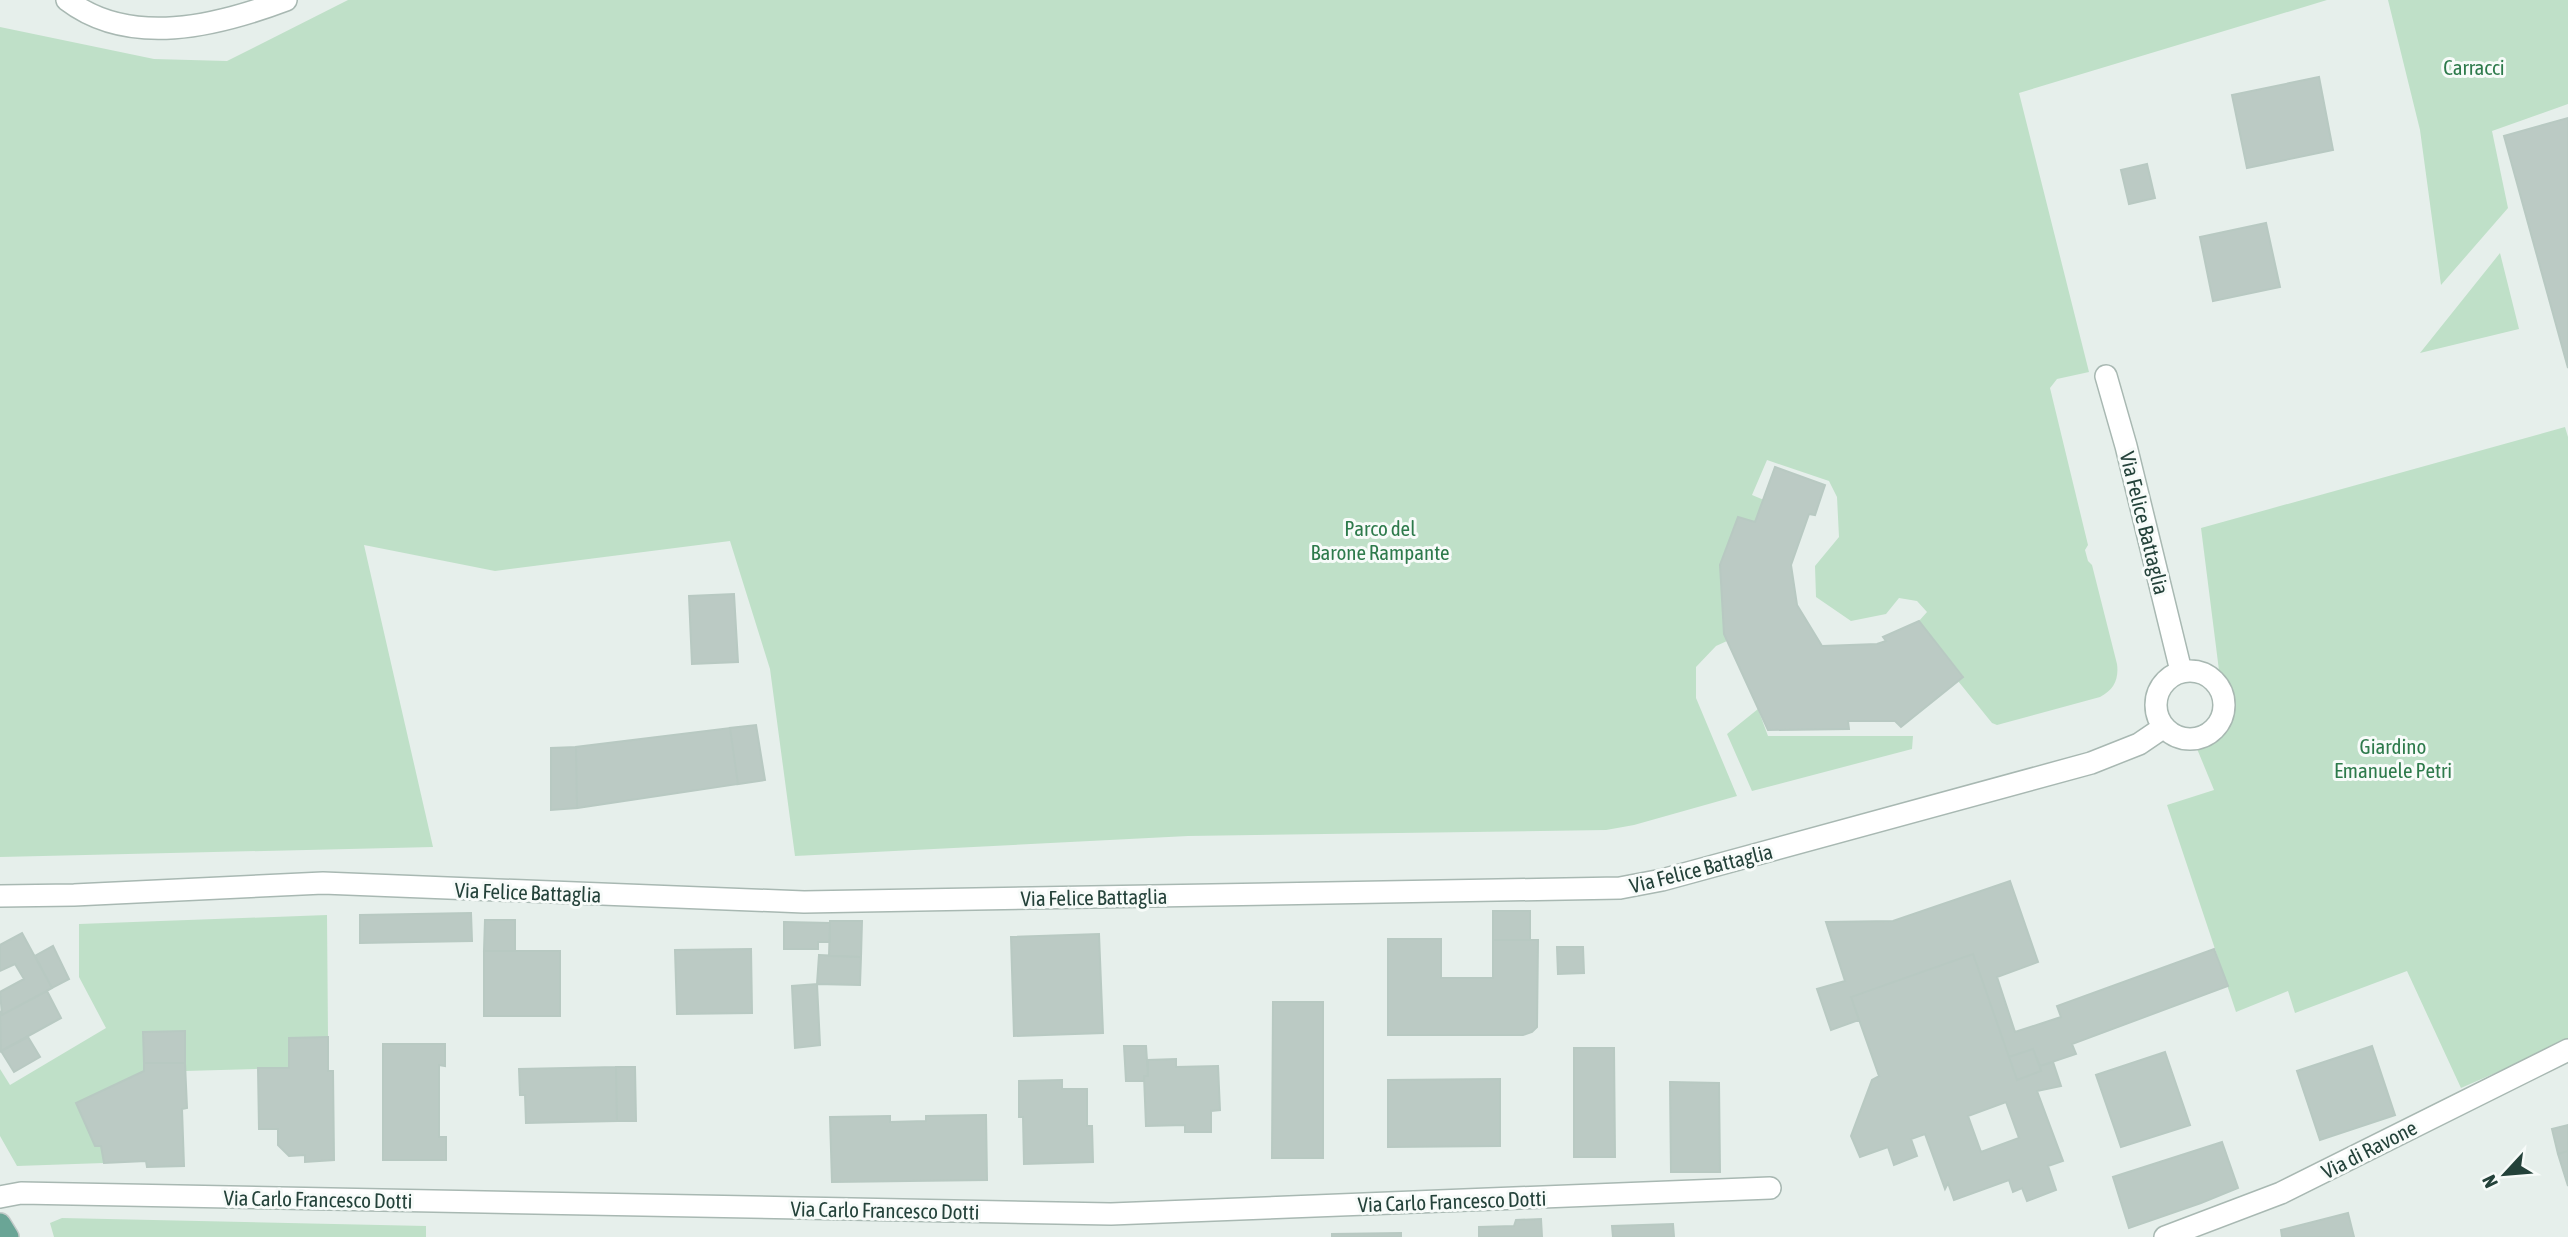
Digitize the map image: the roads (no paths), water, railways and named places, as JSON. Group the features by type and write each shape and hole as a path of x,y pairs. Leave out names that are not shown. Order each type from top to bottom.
{"main road":[{"path":"0,1224 8,1237"}],"street":[{"path":"67,0 102,22 136,28 170,28 211,23 286,0"},
{"name":"Via Felice Battaglia","path":"2106,376 2126,446 2181,671"},
{"path":"2181,671 2204,673 2221,688 2225,699 2224,710 2215,728 2201,737 2185,739 2164,727 2158,718 2155,706 2162,683 2181,671"},
{"name":"Via Felice Battaglia","path":"0,896 323,883 804,902 1620,888 1662,880 2091,763 2139,744 2164,727"},
{"name":"Via di Ravone","path":"2165,1237 2281,1193 2568,1050"},
{"name":"Via Carlo Francesco Dotti","path":"0,1197 21,1193 1111,1214 1770,1188"}],"park label":[{"name":"Carracci","path":"2474,67"},
{"name":"Parco del Barone Rampante","path":"1380,540"},
{"name":"Giardino Emanuele Petri","path":"2393,758"}]}
